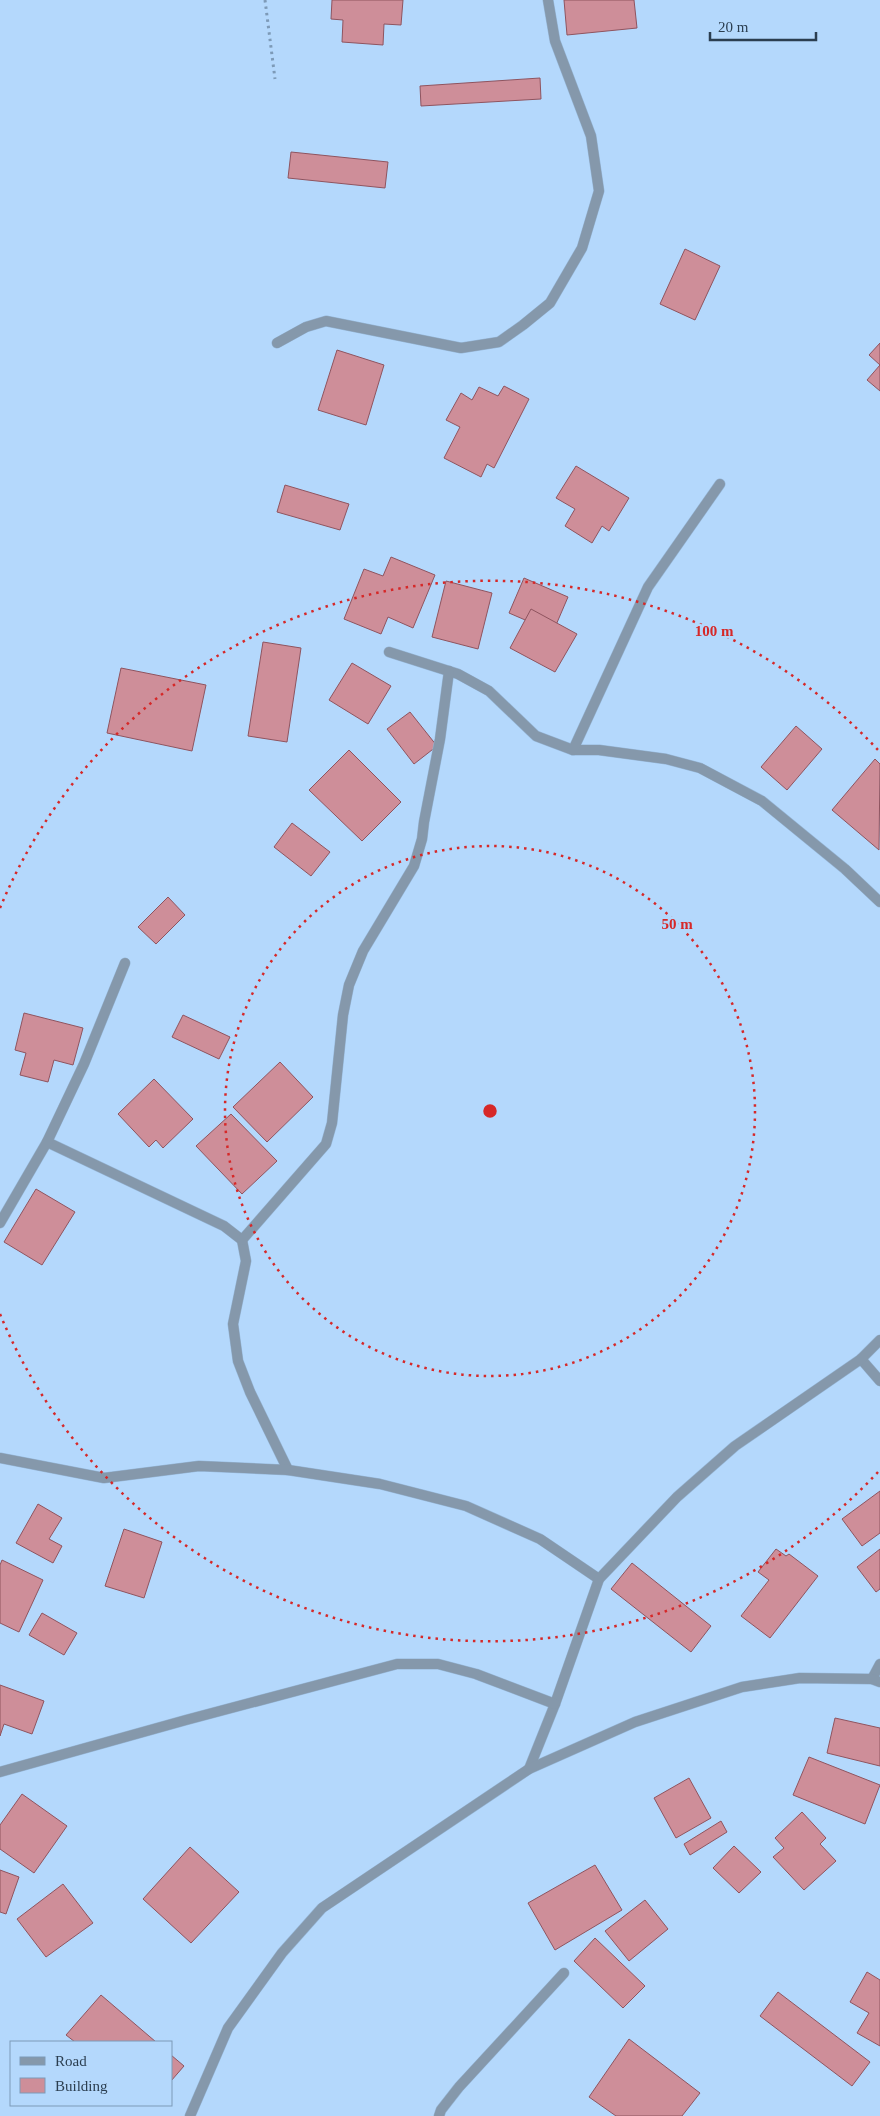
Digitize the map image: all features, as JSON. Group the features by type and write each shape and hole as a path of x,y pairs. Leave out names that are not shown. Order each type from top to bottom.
{"street":[{"path":"277,343 306,327 326,321 460,348 499,342 550,303 582,248 599,191 591,136 555,41 548,0"},
{"path":"573,750 648,587 720,484"},
{"path":"389,652 458,674 489,691 536,736 573,750 599,750 666,759 700,768 762,801 846,869 880,902"},
{"path":"242,1240 326,1144 332,1123 343,1015 349,985 363,951 414,866 422,840 440,739 449,671"},
{"path":"0,1223 48,1142 84,1064 125,963"},
{"path":"48,1142 224,1226 242,1240 246,1261 233,1324 238,1361 250,1392 288,1470"},
{"path":"529,1768 555,1704 599,1579 677,1497 735,1446 861,1359 880,1340"},
{"path":"861,1359 880,1381"},
{"path":"0,1458 104,1478 199,1466 288,1470 380,1484 466,1506 540,1539 599,1579"},
{"path":"0,1772 195,1717 397,1664 438,1664 476,1674 555,1704"},
{"path":"190,2116 228,2028 282,1952 322,1908 529,1768 635,1722 742,1687 800,1678 876,1680 880,1664"},
{"path":"440,2116 441,2110 459,2087 564,1973"}],"path":[{"path":"265,0 275,79"}],"building":[{"path":"332,0 403,0 401,25 384,24 383,45 342,42 343,20 331,19"},
{"path":"564,0 634,0 637,28 567,35"},
{"path":"540,78 541,99 421,106 420,86"},
{"path":"291,152 388,162 385,188 288,178"},
{"path":"685,249 720,266 695,320 660,304"},
{"path":"880,343 880,365 869,355"},
{"path":"337,350 384,365 366,425 318,410"},
{"path":"880,365 880,391 867,380"},
{"path":"504,386 529,399 494,468 487,464 481,477 444,458 460,427 446,420 461,393 472,400 479,387 498,396"},
{"path":"576,466 629,498 609,531 602,526 592,543 565,526 575,509 556,498"},
{"path":"285,485 349,504 340,530 277,512"},
{"path":"391,557 435,575 413,628 388,617 381,634 344,619 364,569 383,576"},
{"path":"524,578 568,597 553,632 509,613"},
{"path":"446,581 492,593 478,649 432,637"},
{"path":"531,609 577,634 555,672 510,648"},
{"path":"263,642 301,648 287,742 248,736"},
{"path":"352,663 391,686 368,724 329,700"},
{"path":"121,668 206,685 192,751 107,733"},
{"path":"410,712 437,746 414,764 387,729"},
{"path":"796,726 822,749 787,790 761,767"},
{"path":"349,750 401,802 362,841 309,790"},
{"path":"875,759 880,764 879,850 832,810"},
{"path":"292,823 330,852 311,876 274,847"},
{"path":"168,897 185,915 156,944 138,927"},
{"path":"24,1013 83,1028 73,1065 54,1060 48,1082 20,1075 26,1053 15,1050"},
{"path":"183,1015 230,1037 219,1059 172,1037"},
{"path":"280,1062 313,1097 267,1142 233,1107"},
{"path":"154,1079 193,1119 163,1148 156,1140 149,1147 118,1114"},
{"path":"231,1114 277,1161 242,1194 196,1146"},
{"path":"36,1189 75,1212 42,1265 4,1242"},
{"path":"880,1491 880,1533 862,1546 842,1519"},
{"path":"38,1504 62,1518 49,1539 62,1546 53,1563 16,1543"},
{"path":"124,1529 162,1542 144,1598 105,1586"},
{"path":"776,1549 786,1556 789,1554 818,1576 770,1638 741,1616 769,1580 758,1572"},
{"path":"880,1549 880,1589 876,1592 857,1567"},
{"path":"2,1560 43,1580 19,1632 0,1623 0,1565"},
{"path":"632,1563 711,1626 691,1652 611,1589"},
{"path":"42,1613 77,1633 64,1655 29,1635"},
{"path":"0,1685 44,1701 32,1734 4,1724 0,1736"},
{"path":"835,1718 880,1728 880,1766 827,1753"},
{"path":"809,1757 880,1785 865,1824 793,1795"},
{"path":"689,1778 711,1818 676,1838 654,1798"},
{"path":"22,1794 67,1826 34,1873 0,1849 0,1825"},
{"path":"802,1812 826,1838 820,1844 836,1861 804,1890 773,1857 784,1848 775,1838"},
{"path":"721,1821 727,1832 690,1855 684,1844"},
{"path":"734,1846 761,1872 739,1893 713,1868"},
{"path":"190,1847 239,1892 191,1943 143,1899"},
{"path":"595,1865 622,1910 555,1950 528,1903"},
{"path":"0,1870 19,1877 6,1914 0,1912"},
{"path":"63,1884 93,1923 46,1957 17,1919"},
{"path":"645,1900 668,1929 629,1961 605,1931"},
{"path":"595,1938 645,1986 623,2008 574,1961"},
{"path":"867,1972 880,1980 880,2046 857,2033 869,2013 850,2002"},
{"path":"778,1992 870,2062 852,2086 760,2016"},
{"path":"101,1995 155,2041 74,2041 66,2035"},
{"path":"629,2039 700,2093 682,2116 616,2116 589,2097"},
{"path":"172,2056 184,2066 172,2080"}]}
